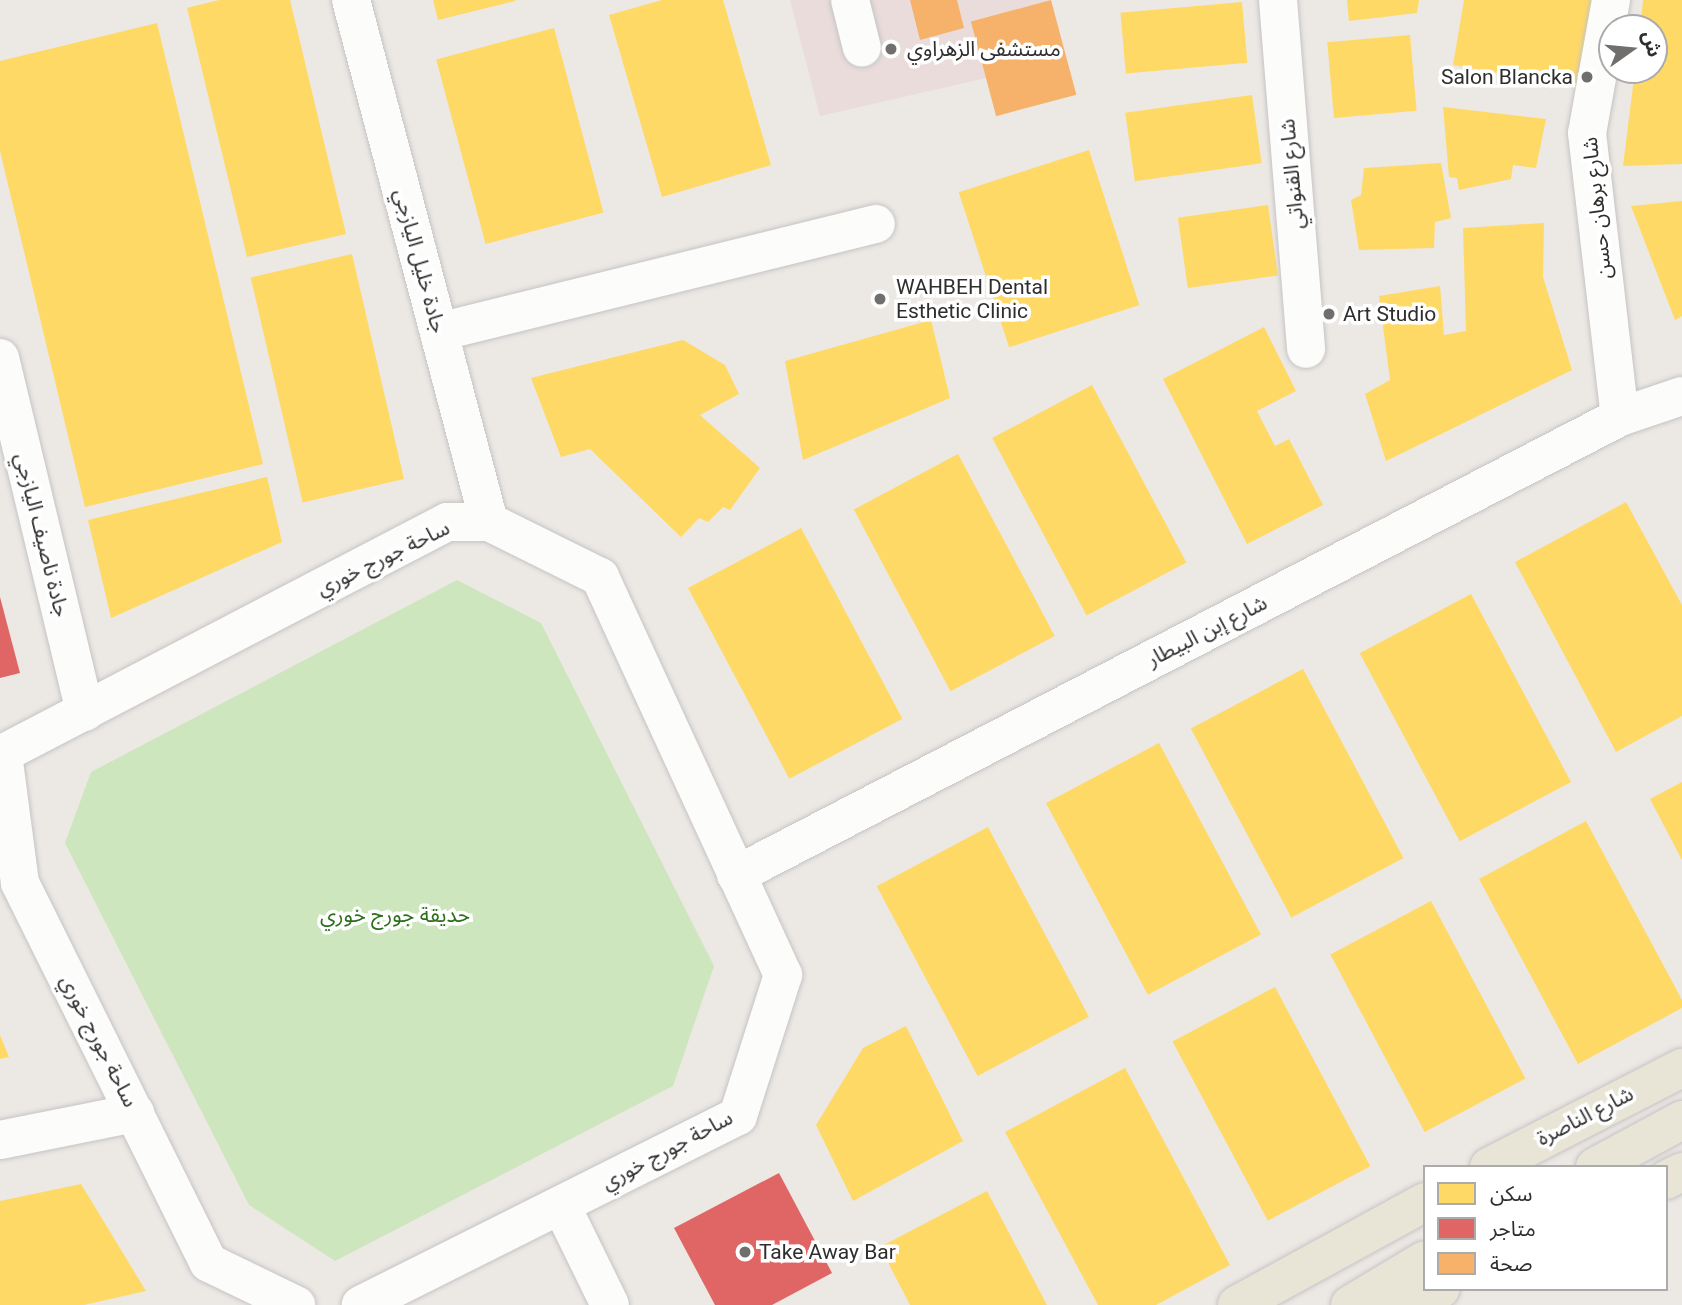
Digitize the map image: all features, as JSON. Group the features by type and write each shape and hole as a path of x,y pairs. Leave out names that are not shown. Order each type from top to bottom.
{"main road":[{"name":"شارع الناصرة","path":"1493,1165 1682,1068"},
{"path":"1599,1165 1682,1120"},
{"path":"1237,1305 1423,1203"},
{"path":"1350,1305 1423,1261"},
{"path":"1406,1305 1436,1291"}],"street":[{"name":"جادة خليل اليازجي","path":"351,0 489,522"},
{"path":"850,0 862,48"},
{"name":"شارع القنواتي","path":"1278,0 1306,349"},
{"name":"شارع برهان حسن","path":"1611,0 1587,133 1620,417"},
{"path":"439,332 876,224"},
{"name":"جادة ناصيف اليازجي","path":"0,358 85,712"},
{"name":"شارع إبن البيطار","path":"736,875 1620,417 1682,396"},
{"name":"ساحة جورج خوري","path":"296,1305 209,1263 19,883 2,755 447,522 489,522 600,577 783,975 738,1116 361,1305"},
{"path":"0,1140 135,1113"},
{"path":"561,1205 610,1305"}],"shaded area":[{"name":"مستشفى الزهراوي","path":"790,0 1052,0 971,21 986,78 820,116"}],"green space":[{"name":"حديقة جورج خوري","path":"457,580 541,623 714,966 673,1086 335,1261 249,1205 65,843 91,772"}],"building: سكن":[{"path":"219,0 290,0 346,234 247,257 187,8"},
{"path":"433,0 515,0 515,1 438,20"},
{"path":"662,0 723,0 771,165 662,197 609,15"},
{"path":"1347,0 1419,0 1417,13 1349,21"},
{"path":"1464,0 1592,0 1581,88 1453,65"},
{"path":"1643,0 1682,0 1682,164 1623,166 1633,84 1668,84 1668,14 1642,14"},
{"path":"1242,2 1247,63 1126,73 1120,13"},
{"path":"157,23 263,464 85,507 0,151 0,61"},
{"path":"554,28 603,212 486,244 436,60"},
{"path":"1410,35 1417,111 1334,118 1327,42"},
{"path":"1252,95 1262,163 1135,181 1125,113"},
{"path":"1443,107 1546,119 1536,168 1513,165 1511,179 1459,190 1457,178 1449,177"},
{"path":"1089,150 1139,305 1009,347 959,192"},
{"path":"1441,163 1451,218 1435,222 1434,248 1359,250 1351,200 1361,195 1364,168"},
{"path":"1682,201 1682,316 1675,320 1631,206"},
{"path":"1268,205 1278,275 1188,288 1178,218"},
{"path":"1544,223 1543,277 1572,370 1386,461 1365,394 1390,380 1379,296 1440,286 1444,335 1466,331 1463,228"},
{"path":"352,254 404,479 303,502 251,277"},
{"path":"931,320 950,398 803,460 785,361"},
{"path":"1264,327 1296,391 1257,411 1275,446 1289,439 1323,505 1247,544 1163,379"},
{"path":"683,340 725,365 739,394 700,415 760,468 730,510 723,507 708,522 699,518 681,537 590,449 561,457 531,378"},
{"path":"1092,385 1186,562 1087,616 992,438"},
{"path":"958,454 1055,636 951,691 854,509"},
{"path":"267,477 282,542 111,618 88,520"},
{"path":"1626,502 1682,605 1682,716 1616,752 1515,562"},
{"path":"801,528 902,719 789,779 688,588"},
{"path":"1471,594 1571,782 1460,841 1360,653"},
{"path":"1303,669 1403,858 1291,918 1191,729"},
{"path":"1159,743 1261,935 1148,995 1046,803"},
{"path":"1682,782 1682,860 1650,799"},
{"path":"1586,821 1682,1000 1682,1008 1578,1064 1479,879"},
{"path":"988,827 1089,1017 978,1076 877,886"},
{"path":"1431,901 1525,1078 1425,1132 1330,955"},
{"path":"1275,987 1370,1166 1268,1221 1173,1041"},
{"path":"906,1026 963,1141 853,1201 816,1125 863,1048"},
{"path":"0,1035 9,1057 0,1059"},
{"path":"1125,1068 1230,1265 1156,1305 1098,1305 1005,1132"},
{"path":"81,1184 146,1291 84,1305 0,1305 0,1201"},
{"path":"987,1191 1047,1305 910,1305 880,1247"}],"building: متاجر":[{"path":"0,597 20,673 0,678"},
{"path":"779,1173 832,1273 772,1305 715,1305 674,1228"}],"building: صحة":[{"path":"910,0 957,0 964,28 920,40"},
{"path":"1051,0 1076,95 996,116 971,21"}],"place":[{"name":"مستشفى الزهراوي","path":"891,49"},
{"name":"Salon Blancka","path":"1587,77"},
{"name":"WAHBEH Dental Esthetic Clinic","path":"880,299"},
{"name":"Art Studio","path":"1329,314"},
{"name":"Take Away Bar","path":"745,1252"}]}
